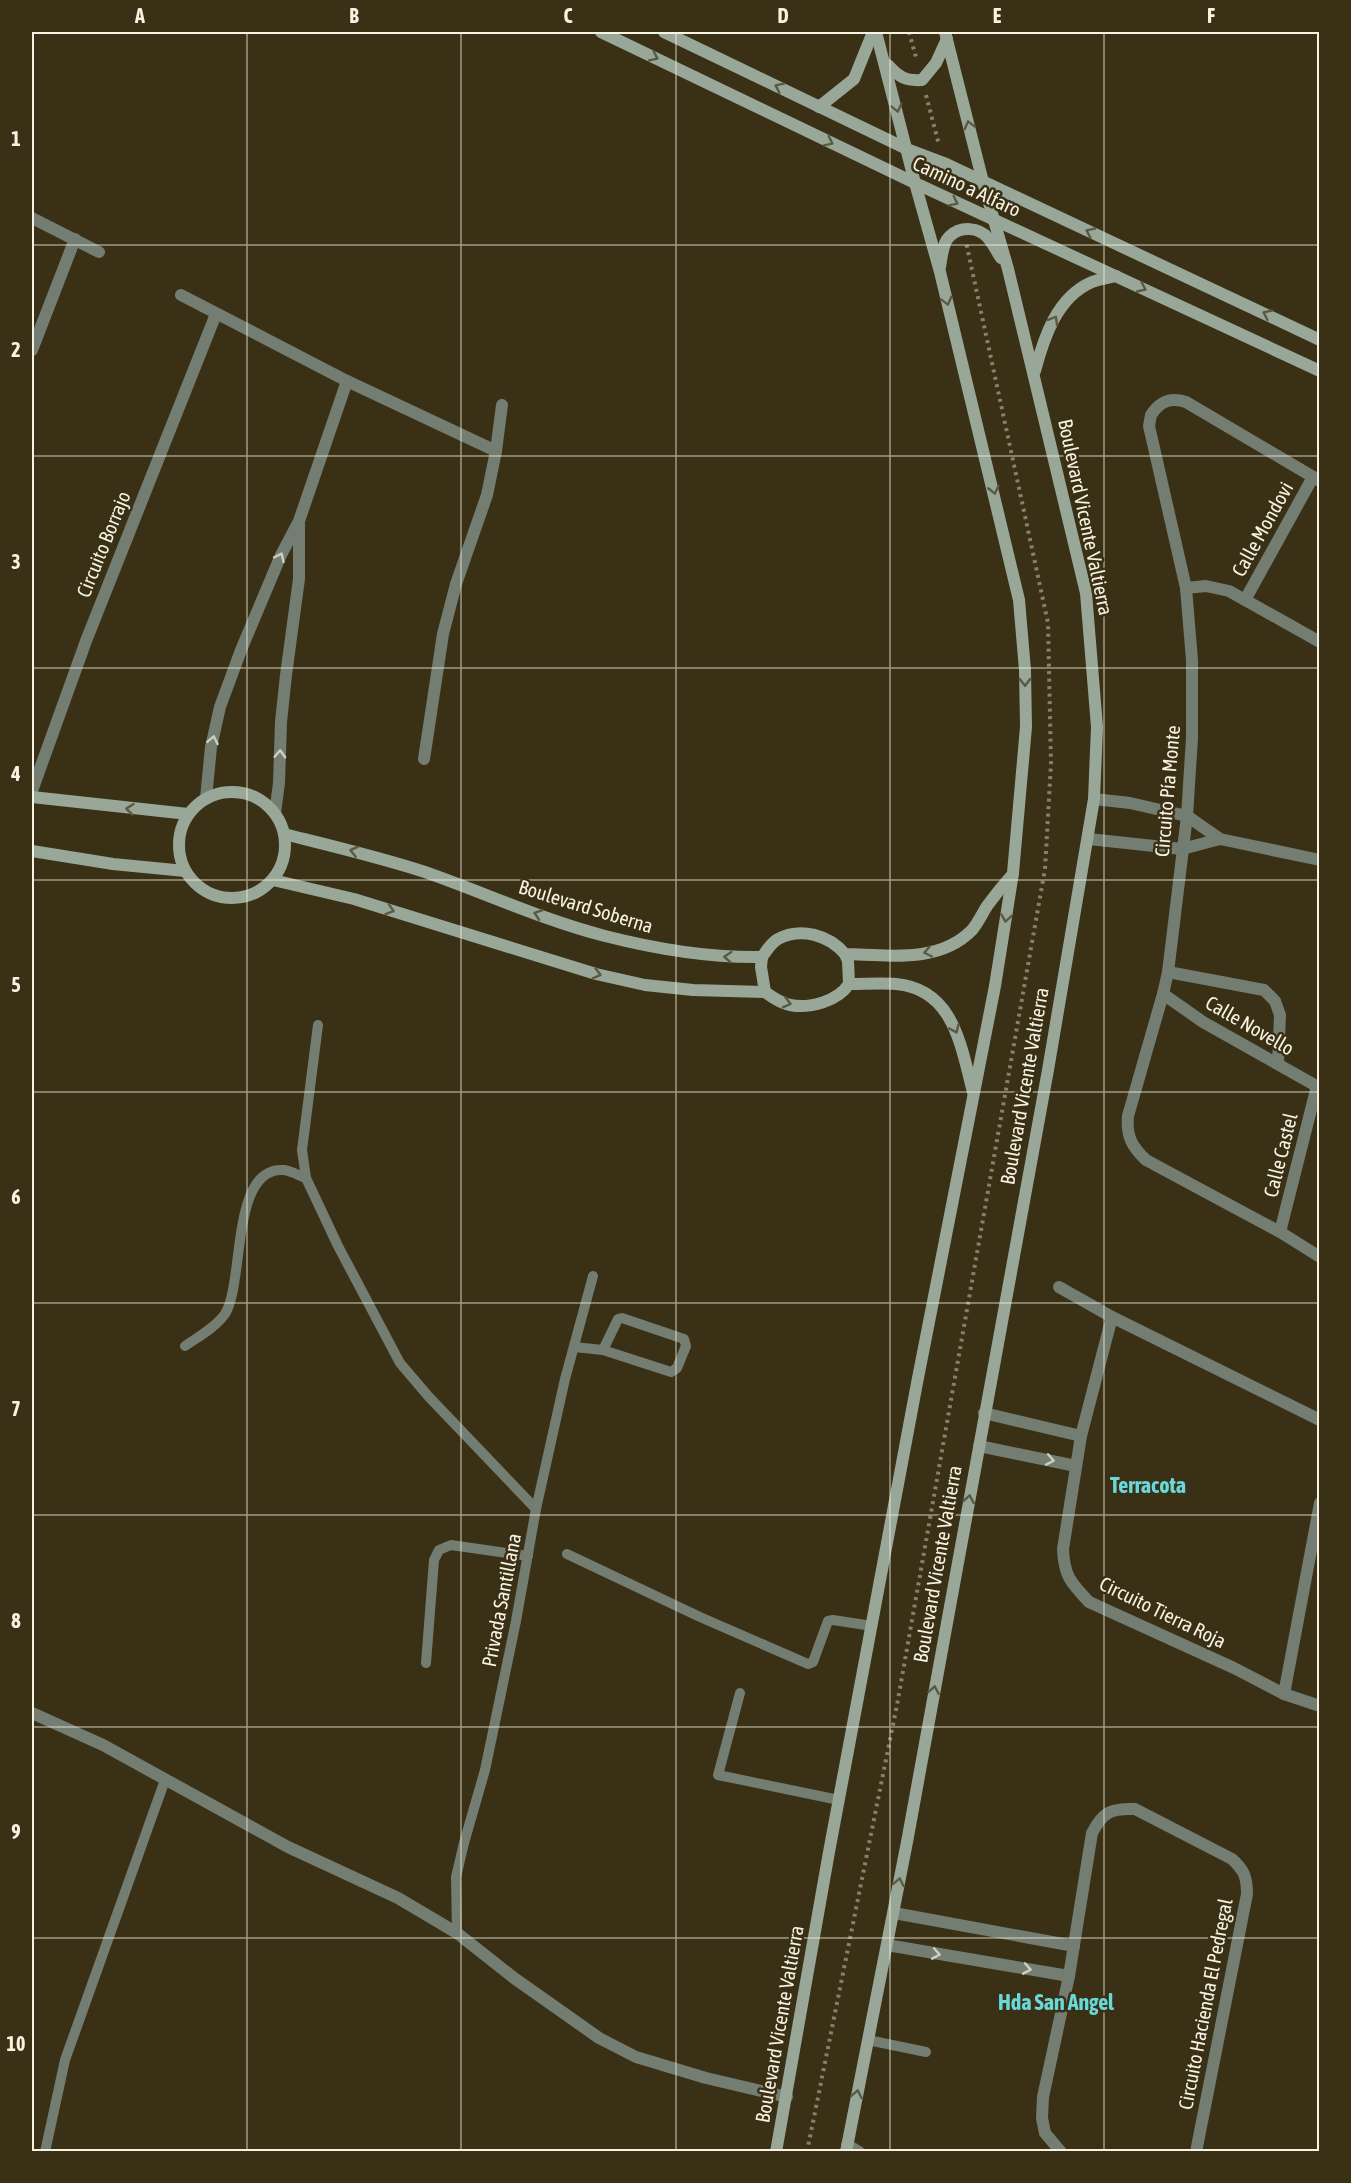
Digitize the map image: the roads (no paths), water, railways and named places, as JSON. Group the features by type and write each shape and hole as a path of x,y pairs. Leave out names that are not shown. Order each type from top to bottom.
{"main road":[{"name":"Camino a Alfaro","path":"601,32 993,220 1320,371"},
{"name":"Camino a Alfaro","path":"664,32 907,149 944,163 1320,340"},
{"name":"Boulevard Vicente Valtierra","path":"776,2151 917,1383 975,1097 1013,873 1026,727 1025,670 1019,600 940,272 885,62 875,32"},
{"path":"819,107 854,79 875,32"},
{"name":"Boulevard Vicente Valtierra","path":"846,2148 894,1913 1089,839 1094,799 1097,727 1086,593 1008,269 993,220 946,35"},
{"path":"885,62 898,77 909,81 922,80 936,63 946,35"},
{"path":"940,272 943,249 949,236 964,229 976,229 987,237 1008,269"},
{"path":"1034,375 1043,341 1055,316 1074,294 1092,282 1116,276"},
{"path":"224,792 243,792 260,800 274,813 284,834 285,850 281,866 273,880 260,891 244,897 227,898 210,894 196,884 185,871 179,852 180,832 188,814 206,798 224,792"},
{"path":"32,797 188,814"},
{"name":"Boulevard Soberna","path":"284,834 361,853 425,873 604,936 646,945 727,957 762,957"},
{"path":"32,851 113,864 185,871"},
{"path":"844,954 910,956 930,953 954,945 973,929 1013,873"},
{"path":"273,880 354,898 596,974 645,985 693,990 765,992 774,999 790,1005 809,1005 836,997 845,990 849,984 848,961 837,945 825,938 808,933 779,939 762,957 761,967 765,992"},
{"path":"849,984 897,984 918,989 935,1000 946,1011 959,1038 975,1097"}],"street":[{"path":"32,218 99,252"},
{"path":"32,350 75,239"},
{"path":"182,295 347,381 496,451"},
{"name":"Circuito Borrajo","path":"32,791 86,641 216,314"},
{"path":"206,798 212,747 220,707 281,555 299,521 347,381"},
{"name":"Circuito Pía Monte","path":"1316,479 1197,407 1172,399 1159,404 1150,415 1149,426 1186,588 1192,660 1192,738 1187,816 1168,972 1128,1116 1130,1140 1135,1150 1146,1160 1280,1232 1320,1257"},
{"path":"424,759 442,634 456,584 487,495 496,451 501,405"},
{"name":"Calle Mondovi","path":"1245,600 1316,479"},
{"path":"274,813 279,783 281,722 286,675 299,579 299,521"},
{"path":"1186,588 1218,587 1320,642"},
{"path":"1094,799 1130,803 1187,816 1220,839 1320,860"},
{"path":"1089,839 1182,849 1220,839"},
{"path":"1168,972 1264,990 1275,1000 1280,1015 1278,1064"},
{"name":"Calle Novello","path":"1163,993 1203,1022 1318,1087"},
{"name":"Calle Castel","path":"1280,1232 1318,1087"},
{"path":"1059,1287 1112,1317 1320,1420"},
{"name":"Circuito Tierra Roja","path":"1112,1317 1081,1436 1063,1549 1064,1568 1072,1584 1089,1602 1234,1668 1284,1694 1320,1706"},
{"path":"984,1413 1081,1436"},
{"path":"978,1446 1077,1466"},
{"path":"1284,1694 1320,1503"},
{"path":"32,1713 103,1745 288,1847 398,1898 457,1933 514,1978 599,2038 636,2057 706,2078 787,2097"},
{"name":"Circuito Hacienda El Pedregal","path":"1061,2151 1045,2133 1042,2118 1043,2097 1069,1976 1092,1833 1100,1818 1106,1813 1135,1809 1232,1859 1242,1868 1246,1876 1247,1894 1196,2151"},
{"path":"894,1913 1074,1947"},
{"path":"887,1945 1069,1976"},
{"path":"846,2148 859,2151"}],"lane":[{"path":"318,1025 302,1150 306,1178 338,1246 400,1364 536,1509"},
{"path":"185,1346 214,1326 225,1315 232,1298 248,1200 255,1184 268,1173 284,1170 306,1178"},
{"name":"Privada Santillana","path":"457,1933 456,1877 485,1770 516,1621 536,1509 593,1276"},
{"path":"574,1347 603,1350 670,1372 677,1368 686,1346 684,1339 622,1318 618,1319 603,1350"},
{"path":"426,1663 434,1560 439,1550 451,1545 528,1556"},
{"path":"567,1554 700,1617 808,1664 813,1662 828,1621 872,1626"},
{"path":"740,1693 717,1775 839,1800"},
{"path":"45,2151 65,2060 165,1780"},
{"path":"868,2040 926,2052"}],"district":[{"name":"Terracota","path":"1148,1485"},
{"name":"Hda San Angel","path":"1056,2002"}]}
